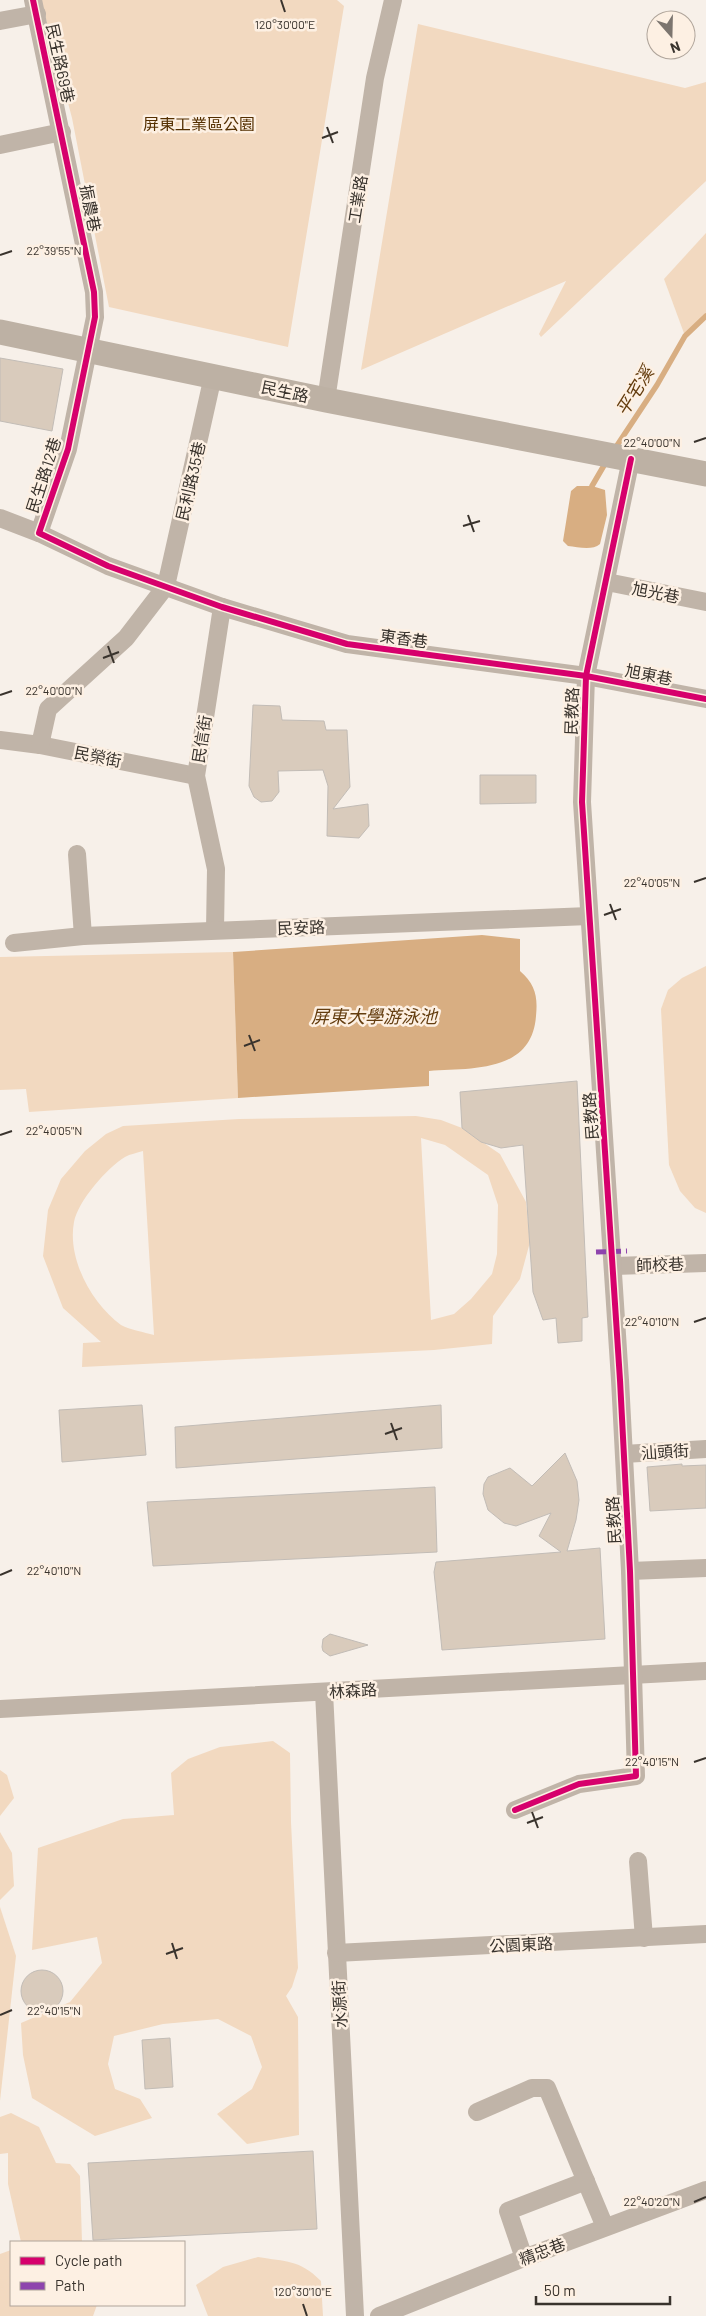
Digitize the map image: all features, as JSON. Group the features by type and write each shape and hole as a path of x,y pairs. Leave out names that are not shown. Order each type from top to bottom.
{"street":[{"name":"工業路","path":"326,400 375,78 393,0"},
{"path":"0,20 35,7"},
{"name":"民生路69巷","path":"35,7 62,132"},
{"path":"0,145 62,132"},
{"name":"振農巷","path":"62,132 94,292 95,317 88,349"},
{"name":"民生路","path":"0,332 326,400 631,459"},
{"name":"民生路12巷","path":"39,534 68,450 88,349"},
{"name":"民利路35巷","path":"166,586 213,376"},
{"path":"631,459 706,474"},
{"name":"民教路","path":"516,1810 579,1784 636,1776 630,1571 614,1266 582,802 586,676 631,459"},
{"name":"民生路12巷","path":"0,518 108,566 166,586"},
{"name":"旭光巷","path":"607,582 706,602"},
{"path":"40,744 48,709 126,638 166,586 222,607"},
{"name":"東香巷","path":"222,607 347,644 586,676"},
{"name":"民信街","path":"215,930 216,869 196,776 222,607"},
{"name":"旭東巷","path":"586,676 706,699"},
{"name":"民榮街","path":"0,740 40,744 196,776"},
{"path":"77,854 83,936"},
{"name":"民安路","path":"14,943 83,936 589,916"},
{"name":"師校巷","path":"614,1266 706,1263"},
{"name":"汕頭街","path":"624,1454 706,1449"},
{"path":"630,1571 706,1568"},
{"name":"林森路","path":"0,1709 706,1671"},
{"name":"水源街","path":"324,1692 355,2316"},
{"path":"638,1861 644,1938"},
{"name":"公園東路","path":"336,1953 706,1934"},
{"path":"476,2112 532,2088 547,2088 605,2226"},
{"path":"524,2258 508,2211 586,2181"},
{"name":"精忠巷","path":"379,2316 605,2226 706,2190"}],"green space":[{"name":"屏東工業區公園","path":"41,0 337,0 344,6 288,347 109,307 72,118"},
{"path":"418,24 685,88 706,82 706,181 541,337 539,334 566,281 361,370"},
{"path":"706,233 706,316 685,336 664,279"},
{"path":"233,952 238,1098 29,1112 26,1089 0,1090 0,957"},
{"path":"706,966 706,1213 695,1208 680,1191 669,1165 661,1009 668,990 682,978"},
{"path":"416,1116 441,1120 462,1128 500,1154 526,1202 530,1242 520,1279 493,1316 492,1344 434,1350 82,1367 83,1343 101,1342 63,1308 43,1256 48,1210 61,1179 85,1151 106,1134 123,1126 239,1119","holes":["421,1138 445,1145 488,1175 498,1205 497,1254 492,1274 471,1299 454,1314 431,1320","143,1151 154,1335 121,1325 100,1305 84,1280 78,1265 74,1251 73,1236 74,1222 77,1214 94,1186 118,1162 127,1156"]},
{"path":"273,1741 290,1753 291,1822 298,1968 292,1987 286,1996 298,2017 299,2135 247,2144 217,2114 252,2089 262,2067 251,2036 218,2019 163,2024 114,2036 108,2064 115,2089 140,2099 152,2118 95,2136 32,2098 23,2055 21,2023 70,2002 102,1963 97,1937 32,1950 38,1848 123,1819 174,1815 171,1773 188,1759 220,1747"},
{"path":"0,1770 7,1775 14,1798 0,1816"},
{"path":"0,1832 12,1853 14,1886 0,1900"},
{"path":"0,1907 16,1956 0,2101"},
{"path":"11,2113 39,2127 56,2163 70,2164 80,2176 82,2241 21,2241 8,2184 8,2153 0,2154 0,2117"},
{"path":"10,2250 10,2306 97,2306 93,2316 0,2316 0,2254"},
{"path":"258,2257 299,2265 321,2281 323,2316 208,2316 196,2285 223,2267"}],"water":[{"path":"577,486 592,486 605,490 607,515 600,544 597,546 585,548 568,546 563,541 571,491"},
{"name":"屏東大學游泳池","path":"482,935 520,939 520,971 529,981 536,996 536,1016 532,1035 524,1048 512,1058 497,1064 481,1067 429,1071 429,1086 238,1098 233,952"}],"building":[{"path":"0,358 63,369 52,431 0,421"},
{"path":"253,705 280,706 282,720 324,721 326,730 347,730 350,787 333,809 368,804 369,826 359,838 327,836 328,786 323,770 278,771 279,792 272,801 261,802 254,797 249,786"},
{"path":"480,775 536,775 536,803 480,804"},
{"path":"577,1081 588,1317 582,1318 582,1341 558,1343 556,1318 543,1320 533,1292 523,1145 501,1148 481,1142 462,1128 460,1092"},
{"path":"142,1405 146,1455 62,1462 59,1410"},
{"path":"441,1405 442,1448 176,1468 175,1427"},
{"path":"565,1453 577,1481 579,1500 576,1520 567,1551 600,1548 605,1639 442,1650 434,1572 436,1562 561,1552 539,1536 551,1513 516,1526 504,1523 488,1510 483,1494 484,1484 488,1477 510,1468 532,1486"},
{"path":"682,1464 682,1466 706,1465 706,1508 650,1511 647,1467"},
{"path":"435,1487 437,1552 153,1566 147,1502"},
{"path":"330,1634 368,1645 330,1656 323,1651 322,1647 323,1639"},
{"path":"42,1970 57,1976 63,1991 57,2006 42,2012 27,2006 21,1991 27,1976"},
{"path":"170,2038 173,2087 145,2089 142,2040"},
{"path":"313,2151 317,2229 93,2240 88,2163"}],"waterway":[{"name":"平宅溪","path":"614,450 657,385 685,336 706,316"},
{"name":"平宅溪","path":"592,486 606,462"}],"marked path":[{"path":"596,1252 627,1251"}],"cycle path":[{"path":"33,0 94,292 95,317 68,449 39,533 108,566 222,607 347,644 586,676 706,699"},
{"path":"515,1810 579,1784 636,1776 630,1571 620,1380 582,802 586,676 631,459"}]}
